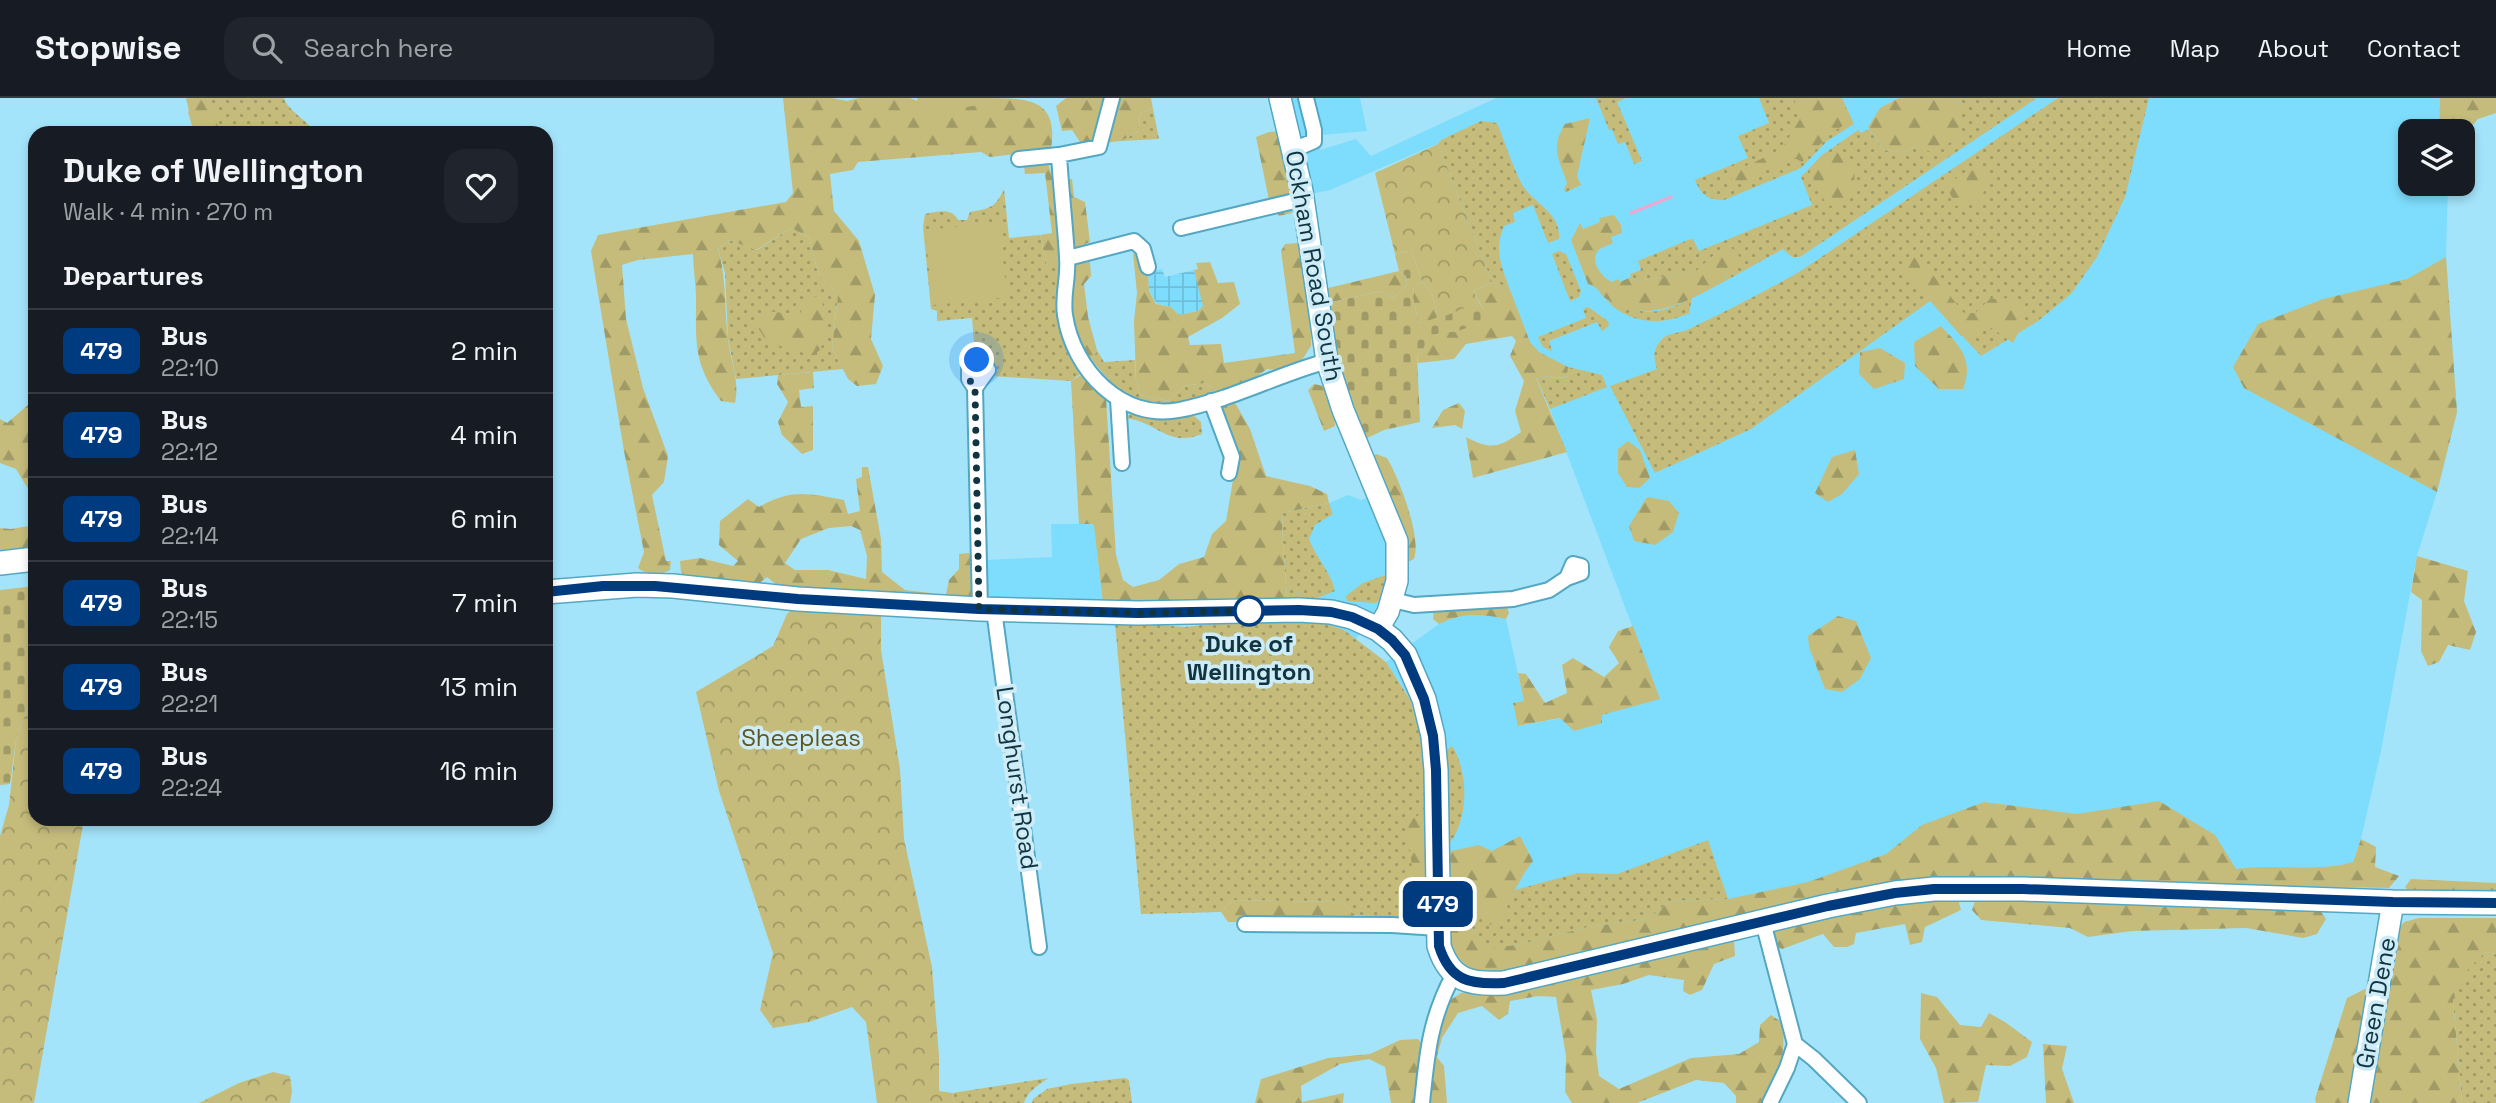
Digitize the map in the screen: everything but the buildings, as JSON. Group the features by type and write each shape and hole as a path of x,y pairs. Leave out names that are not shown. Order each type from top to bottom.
{"main road":[{"name":"Ockham Road South","path":"1280,98 1303,199 1327,361 1343,410 1397,541 1397,581 1392,600 1378,629"},
{"path":"0,563 28,560"},
{"path":"553,591 603,586 661,586 798,599 987,609 1138,613 1299,610 1342,615 1378,629 1405,655 1424,699 1433,736 1439,946 1444,962 1454,974 1468,981 1484,984 1504,983 1841,903 1934,889 2023,889 2496,903"},
{"name":"Green Dene","path":"2359,1103 2393,902"}],"street":[{"path":"1019,159 1099,148 1112,98"},
{"path":"1293,150 1314,141 1306,98"},
{"path":"1059,155 1068,258 1065,316 1078,357 1096,379 1118,399 1138,410 1179,410 1327,361"},
{"path":"1181,229 1303,199"},
{"path":"1068,258 1134,242 1143,249 1148,267"},
{"name":"Longhurst Road","path":"975,388 987,609 1039,947"},
{"path":"1118,399 1122,463"},
{"path":"1212,401 1232,457 1228,473"},
{"path":"1392,600 1414,605 1495,601 1549,590 1567,578"},
{"path":"1763,922 1795,1044 1777,1092 1770,1103"},
{"path":"1245,924 1438,928"},
{"path":"1422,1103 1432,1029 1437,1009 1454,974"},
{"path":"1795,1044 1859,1103"}],"shaded area":[{"path":"1271,98 1360,98 1367,131 1321,135 1320,150 1356,139 1371,156 1496,98 2440,98 2439,119 2398,119 2398,196 2448,196 2446,257 2457,412 2437,492 2417,556 2381,751 2361,839 2344,887 1933,878 1830,892 1623,946 1470,969 1442,913 1426,913 1429,827 1422,738 1411,700 1386,662 1439,624 1453,617 1478,613 1506,619 1524,701 1518,726 1590,713 1656,689 1550,409 1527,357 1512,335 1437,144 1330,190 1292,198"},
{"path":"1162,269 1165,277 1194,270 1204,306 1198,311 1179,315 1171,307 1157,304 1149,291 1148,272"},
{"path":"1348,495 1361,500 1374,495 1393,557 1383,597 1356,639 1344,630 1317,621 1283,513 1329,503"},
{"path":"1051,524 1094,524 1103,603 985,604 985,560 1052,557"}],"green space":[{"path":"186,98 284,98 289,107 310,126 192,126"},
{"path":"199,98 214,108 218,126 192,126 188,112"},
{"path":"783,98 832,98 847,101 859,98 910,98 918,101 919,113 985,103 985,98 1027,101 1038,104 1050,120 1051,150 990,157 981,152 858,162 853,170 830,174 834,211 859,241 875,295 871,339 883,366 876,384 857,386 848,379 832,348 838,294 818,273 809,237 791,228 756,250 729,240 718,249 724,283 729,346 736,378 735,403 721,401 701,364 697,340 693,254 638,260 622,265 626,319 643,388 668,456 664,482 652,495 666,561 671,561 670,570 650,574 638,568 644,552 624,451 591,251 598,235 786,202 793,193"},
{"path":"917,98 985,98 986,104 919,114"},
{"path":"1066,98 1151,98 1153,109 1140,113 1139,131 1121,141 1082,145 1072,130 1062,131 1056,106"},
{"path":"1596,98 1626,98 1617,102 1642,161 1634,164 1625,142 1618,144"},
{"path":"1759,98 1842,98 1854,124 1827,141 1801,168 1724,200 1709,198 1695,180 1748,158 1738,136 1769,123"},
{"path":"1794,98 1841,98 1851,121 1834,131 1802,162 1793,157 1740,184 1733,184 1731,177 1738,170 1782,149 1800,119"},
{"path":"1899,98 1957,98 1960,107 1959,137 1933,153 1917,146 1903,152 1883,150 1868,127 1880,108"},
{"path":"1957,98 2037,98 1800,257 1792,257 1783,249 1727,280 1716,253 1697,271 1637,281 1631,277 1630,274 1641,270 1638,261 1688,240 1693,239 1699,251 1812,205 1801,177 1822,155 1858,130 1861,133 1869,129 1883,150 1903,152 1917,146 1960,107"},
{"path":"2058,98 2149,98 2125,197 2097,257 2071,294 2038,321 1981,356 1930,301 1751,429 1655,473 1610,386 1657,369 1655,350 1665,337 1687,330 1799,272"},
{"path":"2440,98 2496,98 2496,113 2475,122 2475,119 2439,119"},
{"path":"1153,109 1159,139 1121,141 1139,131 1140,113"},
{"path":"1590,118 1577,176 1581,185 1566,192 1564,189 1567,183 1557,153 1560,132 1565,124"},
{"path":"1481,121 1497,123 1522,184 1553,217 1559,231 1559,239 1548,243 1533,205 1513,213 1515,222 1504,226 1499,242 1501,264 1509,287 1492,282 1438,144 1441,140"},
{"path":"1279,131 1286,161 1292,213 1279,216 1269,200 1256,137"},
{"path":"1438,144 1492,282 1473,291 1479,302 1438,319 1433,296 1422,281 1412,253 1405,251 1395,254 1375,173"},
{"path":"1837,152 1855,164 1854,187 1846,205 1827,206 1809,170 1822,155"},
{"path":"1047,160 1053,180 1072,179 1074,197 1085,202 1090,242 1063,253 1060,266 1047,266 1040,235 1052,233 1045,173 1025,174 1024,166 1027,162"},
{"path":"1978,164 1986,168 1990,182 1977,203 1956,206 1946,185"},
{"path":"1004,189 1009,238 1040,235 1047,266 1061,261 1083,372 1071,381 991,376 975,355 972,318 937,321 937,311 931,309 923,227 925,214 948,212 958,220 967,220 970,212 995,204"},
{"path":"1614,215 1621,225 1622,233 1611,237 1613,243 1598,250 1595,256 1601,274 1612,282 1631,277 1637,281 1696,271 1716,253 1732,248 1740,257 1726,273 1727,280 1684,302 1654,310 1639,311 1624,307 1608,300 1588,284 1571,240 1580,223 1583,229 1600,222 1599,218"},
{"path":"999,222 1007,297 933,305 925,230"},
{"path":"791,228 809,237 818,273 838,294 832,348 843,369 736,379 728,338 725,273 718,249 729,240 757,250"},
{"path":"1297,243 1300,248 1311,326 1311,346 1302,360 1279,370 1267,369 1247,383 1219,393 1205,383 1184,386 1168,401 1140,395 1136,381 1134,321 1137,293 1133,254 1140,252 1148,272 1149,291 1156,304 1171,307 1179,315 1198,311 1203,306 1194,270 1198,269 1196,263 1210,262 1218,283 1234,282 1240,304 1222,318 1188,337 1190,345 1221,344 1224,363 1295,353 1281,251 1285,244"},
{"path":"1406,251 1412,253 1422,281 1414,287 1413,298 1419,324 1479,302 1484,310 1483,322 1458,331 1436,334 1417,355 1420,422 1384,430 1363,440 1336,358 1328,303 1380,291 1393,298 1407,285 1406,276 1399,271 1395,254"},
{"path":"1559,251 1566,254 1581,291 1579,297 1570,301 1552,254"},
{"path":"1914,252 1964,313 1975,313 1990,299 2009,298 2025,314 2013,343 1993,329 1961,336 1901,267"},
{"path":"2446,257 2457,412 2437,492 2244,388 2233,367 2258,324 2323,299 2407,279"},
{"path":"1090,262 1091,276 1084,284 1088,317 1097,350 1092,360 1083,355 1079,344 1070,299 1075,264"},
{"path":"1399,271 1406,276 1407,285 1393,298 1380,291 1328,303 1324,289"},
{"path":"1422,281 1433,296 1438,319 1419,324 1413,298 1414,287"},
{"path":"1492,282 1509,287 1530,342 1539,352 1568,367 1567,376 1536,378 1567,452 1473,478 1466,437 1482,444 1494,445 1521,432 1515,411 1524,381 1510,356 1516,341 1512,336 1466,344 1454,359 1418,363 1417,355 1436,333 1458,331 1484,310 1473,291"},
{"path":"806,296 822,297 825,328 821,349 810,358 796,348 769,345 757,326 766,311 800,315"},
{"path":"1692,298 1689,313 1656,321 1624,314 1606,300 1649,312"},
{"path":"1588,307 1608,321 1609,326 1602,331 1597,322 1549,341 1552,351 1543,347 1538,337 1586,318 1583,309"},
{"path":"1941,326 1964,354 1967,370 1963,389 1939,389 1915,366 1914,342"},
{"path":"1880,348 1905,363 1904,379 1874,389 1859,374 1860,352"},
{"path":"1097,350 1104,362 1135,360 1140,395 1168,401 1184,386 1205,383 1216,391 1175,405 1145,404 1125,394 1107,378 1092,360"},
{"path":"1568,367 1602,375 1607,387 1550,409 1536,377 1567,377"},
{"path":"813,372 814,388 799,390 801,407 813,406 813,450 802,454 782,435 778,422 788,402 777,384 778,375"},
{"path":"1081,375 1106,398 1116,555 1123,580 1133,587 1159,580 1179,564 1204,557 1212,534 1226,521 1233,480 1207,415 1216,405 1234,401 1250,429 1266,476 1310,486 1327,494 1329,503 1283,513 1287,599 1103,603 1094,526 1079,524 1071,381"},
{"path":"1314,384 1323,386 1334,408 1335,426 1324,431 1308,390"},
{"path":"1459,403 1465,411 1462,429 1455,425 1432,428 1443,410"},
{"path":"28,405 28,489 16,469 0,463 0,419 7,423"},
{"path":"1131,413 1157,419 1193,415 1201,422 1202,434 1180,438 1171,436 1137,420 1125,418"},
{"path":"1628,441 1640,450 1650,478 1639,488 1627,487 1618,473 1618,449"},
{"path":"1855,450 1859,474 1842,494 1828,502 1815,493 1832,457"},
{"path":"1376,454 1387,458 1392,467 1412,523 1416,549 1414,559 1406,563 1394,505 1373,463 1372,457"},
{"path":"862,467 868,467 881,539 882,572 905,590 931,593 930,598 783,590 767,577 757,585 686,578 681,572 680,561 700,558 733,566 738,561 719,545 720,521 748,499 759,507 791,495 820,496 844,500 848,514 860,511 856,479 862,477","holes":["851,526 860,530 867,556 866,579 828,570 795,570 785,563 801,539 829,528"]},
{"path":"1647,497 1669,501 1679,513 1673,532 1655,545 1634,541 1629,526"},
{"path":"1329,503 1333,514 1315,525 1309,539 1335,591 1307,602 1287,599 1283,513"},
{"path":"28,526 28,548 0,550 0,528"},
{"path":"969,553 975,563 975,594 966,601 945,599 949,580 959,569 959,554"},
{"path":"2417,556 2468,571 2464,601 2476,632 2470,650 2448,645 2439,662 2428,666 2421,651 2422,600 2411,592"},
{"path":"1391,573 1383,597 1376,603 1347,601 1346,596 1363,583"},
{"path":"28,587 28,706 16,740 10,784 0,785 0,590"},
{"path":"1506,604 1509,613 1506,619 1472,615 1456,617 1439,624 1433,619 1434,608"},
{"name":"Sheepleas","path":"794,607 881,610 881,650 900,769 904,839 932,967 939,1091 952,1093 954,1103 877,1103 866,1022 852,1007 809,1022 773,1028 760,1010 773,953 719,791 696,692 773,646 787,614"},
{"path":"1838,616 1856,621 1871,658 1860,679 1842,692 1825,689 1809,647 1808,636"},
{"path":"1254,619 1317,621 1344,630 1386,662 1411,701 1422,738 1429,827 1426,913 1420,918 1355,915 1341,902 1233,900 1221,912 1141,914 1115,623 1185,627"},
{"path":"1633,626 1660,699 1602,715 1602,723 1574,731 1560,718 1518,726 1513,703 1524,701 1518,673 1526,674 1545,703 1567,693 1562,665 1573,658 1604,677 1619,663 1609,647 1618,631"},
{"path":"28,706 28,826 83,826 34,1103 0,1103 0,836 9,805 16,740"},
{"path":"1452,746 1462,769 1464,795 1460,822 1449,844 1445,757"},
{"path":"2159,801 2215,835 2236,869 2325,867 2353,862 2361,839 2376,847 2375,867 2399,876 2389,888 1933,878 1830,892 1623,946 1492,974 1470,969 1455,955 1443,938 1445,859 1451,851 1479,845 1492,851 1520,836 1533,861 1510,899 1503,918 1488,926 1473,909 1466,913 1473,930 1489,948 1517,945 1588,927 1648,919 1670,901 1728,899 1808,882 1886,854 1922,825 1984,802 2077,814"},
{"path":"1427,810 1426,913 1420,918 1407,822"},
{"path":"1708,840 1728,899 1670,901 1648,919 1588,927 1517,945 1488,949 1473,930 1465,913 1510,899 1515,890 1578,873 1617,874"},
{"path":"2411,879 2496,883 2496,893 2409,891 2405,887"},
{"path":"1957,895 1961,910 1925,927 1922,942 1910,945 1905,924 1856,933 1854,944 1847,947 1834,947 1823,934 1782,949 1776,946 1770,929 1773,924"},
{"path":"1977,896 2319,909 2326,919 2317,934 2303,938 2246,928 2132,931 2088,937 2070,928 1981,920 1972,910"},
{"path":"1233,900 1341,902 1355,915 1349,922 1228,922 1221,912"},
{"path":"2419,918 2496,918 2496,954 2485,952 2463,975 2453,1000 2462,1103 2363,1103 2395,933 2404,922"},
{"path":"1734,939 1735,956 1714,964 1702,990 1690,995 1683,991 1684,980 1649,975 1623,984 1591,990 1597,1020 1596,1052 1599,1076 1619,1089 1691,1058 1739,1054 1759,1042 1760,1025 1771,1015 1783,1023 1782,1057 1777,1074 1761,1103 1736,1103 1736,1096 1724,1083 1696,1080 1637,1103 1572,1103 1565,1092 1566,1056 1556,997 1538,996 1510,1001 1508,1014 1499,1020 1482,1006 1458,1013 1442,1038 1437,1057 1444,1066 1447,1103 1425,1103 1443,1005 1461,993"},
{"path":"2485,952 2496,954 2496,1103 2462,1103 2453,1000 2462,975"},
{"path":"2371,986 2352,1103 2316,1103 2347,998"},
{"path":"1921,993 1937,997 1960,1025 1981,1027 1989,1013 2005,1022 2032,1042 2027,1057 2010,1066 1986,1065 1978,1102 1944,1103 1936,1068 1920,1039"},
{"path":"1418,1039 1423,1045 1417,1103 1391,1103 1385,1067 1369,1059 1340,1064 1301,1086 1302,1102 1344,1093 1343,1103 1255,1103 1261,1079 1328,1058 1370,1054 1400,1040"},
{"path":"2043,1044 2067,1046 2062,1069 2074,1103 2046,1103"},
{"path":"273,1072 290,1076 290,1103 199,1103 239,1083"},
{"path":"1049,1078 1031,1092 1024,1103 954,1103 952,1093"},
{"path":"1125,1078 1129,1080 1132,1103 1032,1103 1033,1099 1047,1089"}],"waterway":[{"path":"1631,213 1671,197"}],"bus line":[{"name":"479","path":"553,591 603,586 673,586 798,599 979,609 1138,613 1299,610 1331,612 1352,617 1378,629 1392,640 1405,655 1424,699 1433,736 1436,770 1439,946 1444,962 1454,974 1468,981 1484,984 1504,983 1828,906 1895,893 1934,889 2023,889 2496,903"}],"place":[{"name":"Duke of Wellington","path":"1249,611"}],"route":[{"path":"977,360 969,367 969,379 975,388 979,609 1138,613 1249,611"}]}
